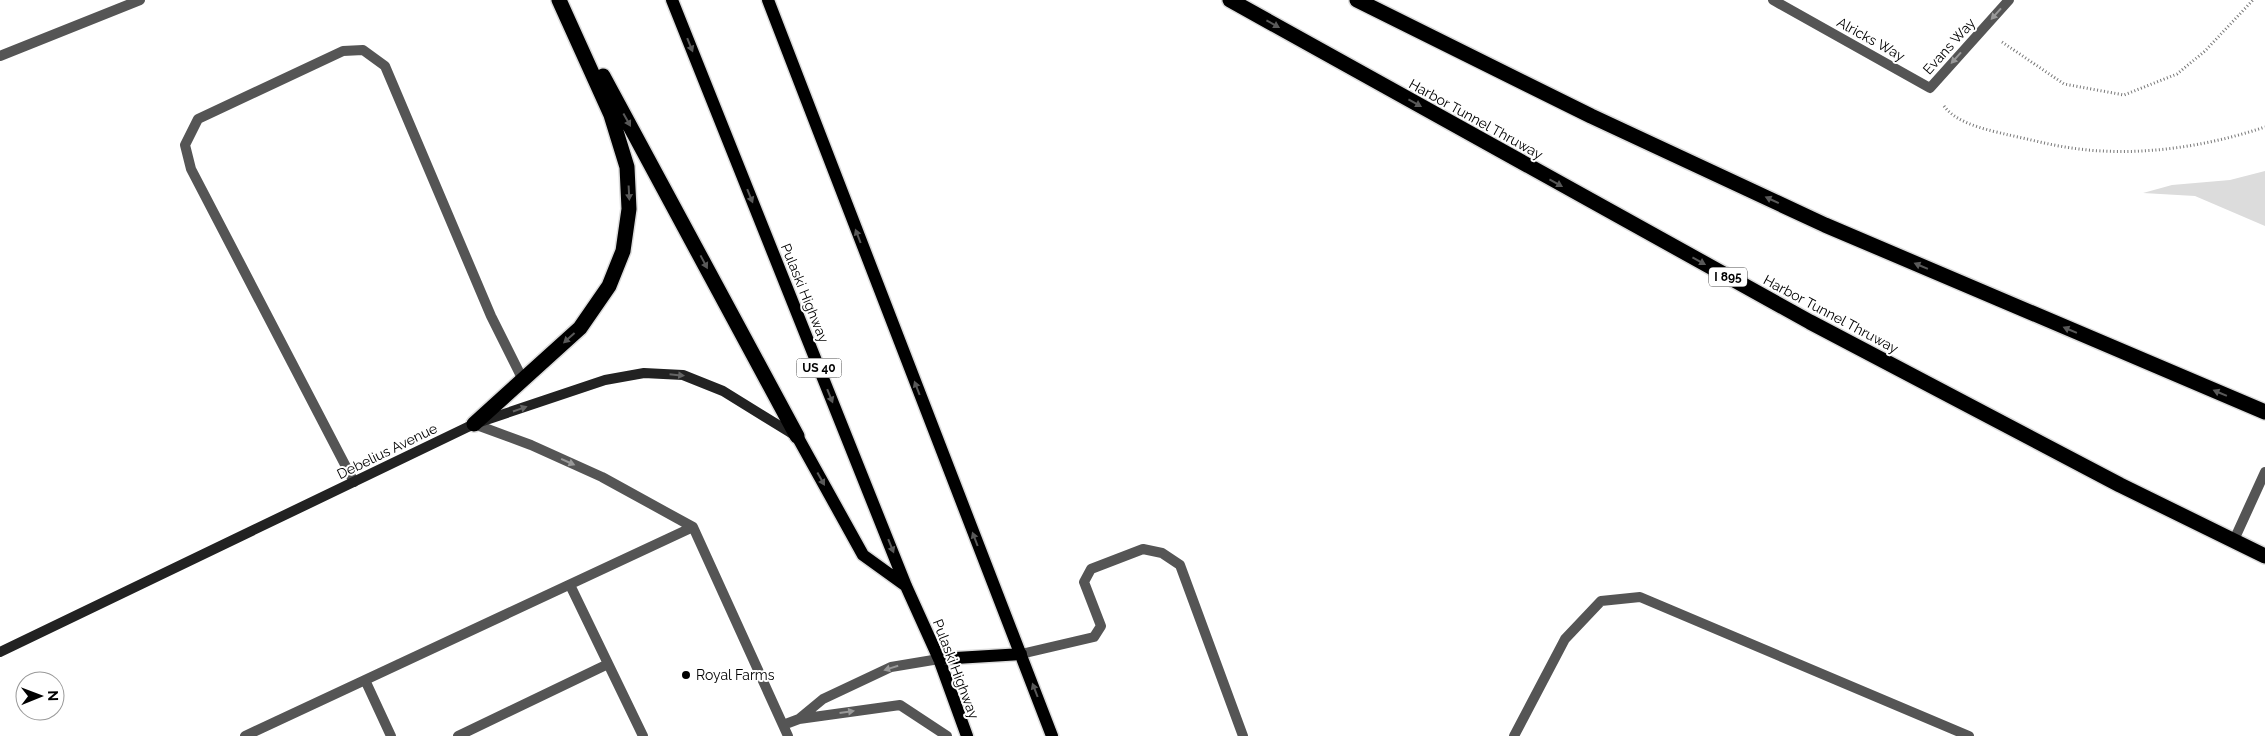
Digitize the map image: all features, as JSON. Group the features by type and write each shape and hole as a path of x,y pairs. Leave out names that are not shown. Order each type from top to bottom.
{"highway":[{"path":"474,424 580,328 610,286 623,251 630,209 627,167 611,115 560,0"},
{"path":"560,0 797,436"},
{"name":"Harbor Tunnel Thruway","path":"1230,0 1810,322 2120,485 2265,556"},
{"path":"1357,0 1591,116 1825,225 2265,412"}],"main road":[{"name":"Pulaski Highway","path":"672,0 906,586 939,659 967,736"},
{"path":"768,0 1052,736"},
{"name":"Debelius Avenue","path":"0,652 474,424 605,380 644,373 683,374 723,391 797,436"},
{"path":"797,436 863,555 906,586"},
{"path":"939,659 1021,654"}],"street":[{"path":"0,56 140,0"},
{"name":"Alricks Way","path":"1773,0 1930,88"},
{"name":"Evans Way","path":"1930,88 2009,0"},
{"path":"354,482 190,169 185,145 198,118 343,50 363,50 385,66 491,316 523,380"},
{"path":"474,424 531,445 602,477 693,527 788,736"},
{"path":"2234,540 2265,472"},
{"path":"245,736 693,527"},
{"path":"1021,654 1094,637 1100,626 1084,582 1091,569 1143,549 1162,553 1180,565 1243,736"},
{"path":"570,585 643,736"},
{"path":"1514,736 1564,639 1601,601 1640,597 1969,736"},
{"path":"799,719 823,699 891,667 939,659"},
{"path":"458,736 608,664"},
{"path":"365,680 390,736"},
{"path":"783,725 799,719 900,705 947,736"}],"path":[{"path":"1983,29 2064,84 2124,95 2177,74 2205,51 2253,0"},
{"path":"1930,88 1949,113 1957,117 1987,130 2066,148 2135,152 2229,139 2265,127"}],"shaded area":[{"path":"2265,171 2265,226 2195,196 2143,193 2172,185 2230,180"}],"place":[{"name":"Royal Farms","path":"686,675"}]}
